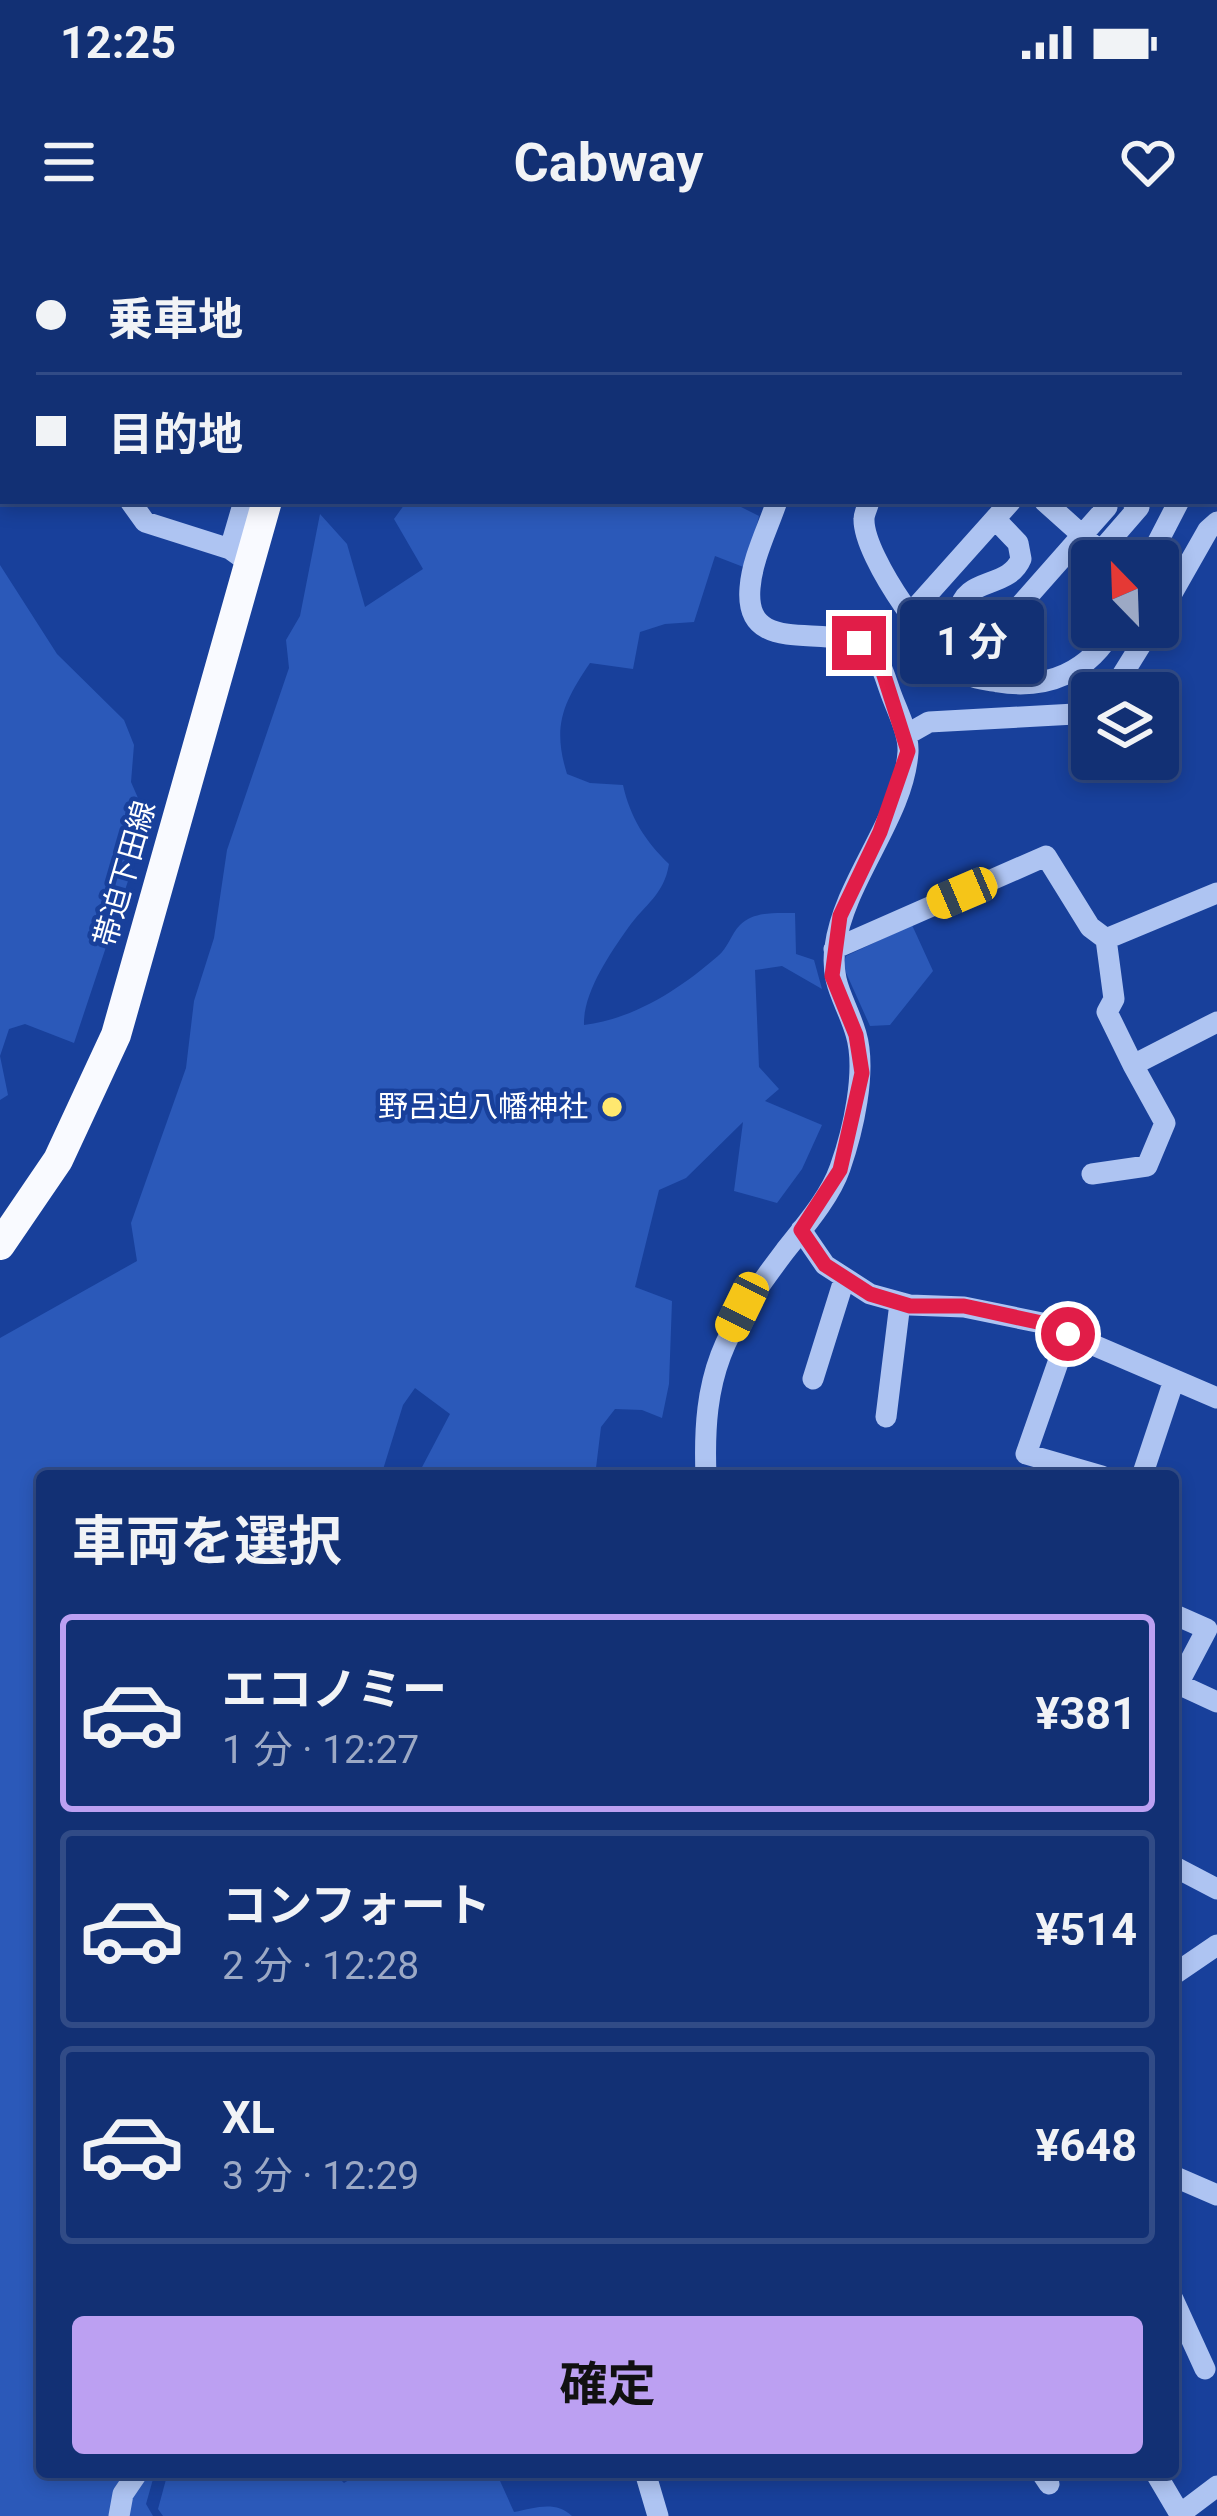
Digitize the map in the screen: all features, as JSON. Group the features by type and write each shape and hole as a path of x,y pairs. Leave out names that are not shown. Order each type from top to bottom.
{"main road":[{"name":"帯迫下田線","path":"0,1245 58,1160 116,1035 239,555 265,504"}],"street":[{"path":"138,505 145,522 239,555 244,504"},
{"path":"706,1470 703,1416 720,1355 742,1307 840,1170 862,1073 856,1035 832,976 840,916 899,785 908,751 873,653 835,635 783,635 757,621 751,608 750,582 776,504"},
{"path":"867,504 864,520 880,570 910,614 971,676 1028,686 1060,679 1100,648"},
{"path":"910,614 1008,504"},
{"path":"1047,504 1088,540"},
{"path":"963,670 1083,536 1107,507 1104,504"},
{"path":"1117,540 1139,507 1136,504"},
{"path":"1159,540 1177,504"},
{"path":"987,642 959,613 960,601 972,588 1008,577 1021,560 1018,543 995,519"},
{"path":"1179,581 1217,522"},
{"path":"906,735 929,722 1071,712"},
{"path":"835,949 1046,856 1090,927 1106,939 1114,999 1107,1012 1165,1123 1148,1166 1092,1174"},
{"path":"1106,939 1217,893"},
{"path":"1133,1065 1217,1022"},
{"path":"801,1230 825,1265 870,1294 901,1303 964,1306 1042,1323 1217,1398"},
{"path":"813,1379 844,1280"},
{"path":"886,1417 901,1303"},
{"path":"1068,1334 1026,1454 1081,1470"},
{"path":"1144,1470 1174,1379"},
{"path":"1179,1617 1207,1629 1179,1682"},
{"path":"1179,1684 1217,1702"},
{"path":"1179,1869 1217,1888"},
{"path":"1179,1971 1217,1946"},
{"path":"1179,2179 1217,2195"},
{"path":"1179,2312 1204,2368"},
{"path":"119,2516 123,2494 134,2478"},
{"path":"648,2478 658,2516"},
{"path":"1158,2478 1180,2515 1217,2486"}],"shaded area":[{"path":"405,504 738,504 759,516 746,568 715,556 694,622 640,632 633,669 590,663 567,703 560,742 567,774 590,783 623,785 640,828 669,864 658,892 599,975 584,1025 621,1016 672,991 721,953 746,920 795,913 796,954 814,960 822,989 782,966 755,970 759,1067 779,1089 765,1101 822,1125 802,1169 777,1203 734,1191 743,1122 686,1178 659,1190 635,1287 672,1301 669,1384 662,1418 642,1410 615,1409 601,1427 596,1470 421,1470 450,1414 415,1388 403,1405 383,1470 36,1470 36,2478 153,2478 146,2504 153,2516 0,2516 0,1338 137,1261 131,1223 186,1068 194,1001 214,938 227,850 289,668 286,640 300,616 320,514 347,544 365,607 423,569 394,519"},
{"path":"0,565 57,654 124,720 134,745 131,782 148,821 74,1043 25,1024 9,1029 0,1056"},
{"path":"912,925 933,971 890,1025 870,1026 843,966 846,956"},
{"path":"0,1056 8,1095 0,1100"},
{"path":"166,2478 339,2478 344,2483 352,2478 499,2478 514,2512 552,2507 572,2516 163,2516 158,2509"}],"place":[{"name":"野呂迫八幡神社","path":"612,1107"}],"route":[{"path":"859,643 881,666 908,751 880,832 840,916 832,976 856,1035 862,1073 840,1170 801,1230 825,1265 870,1294 910,1306 964,1306 1042,1323 1068,1334"}]}
